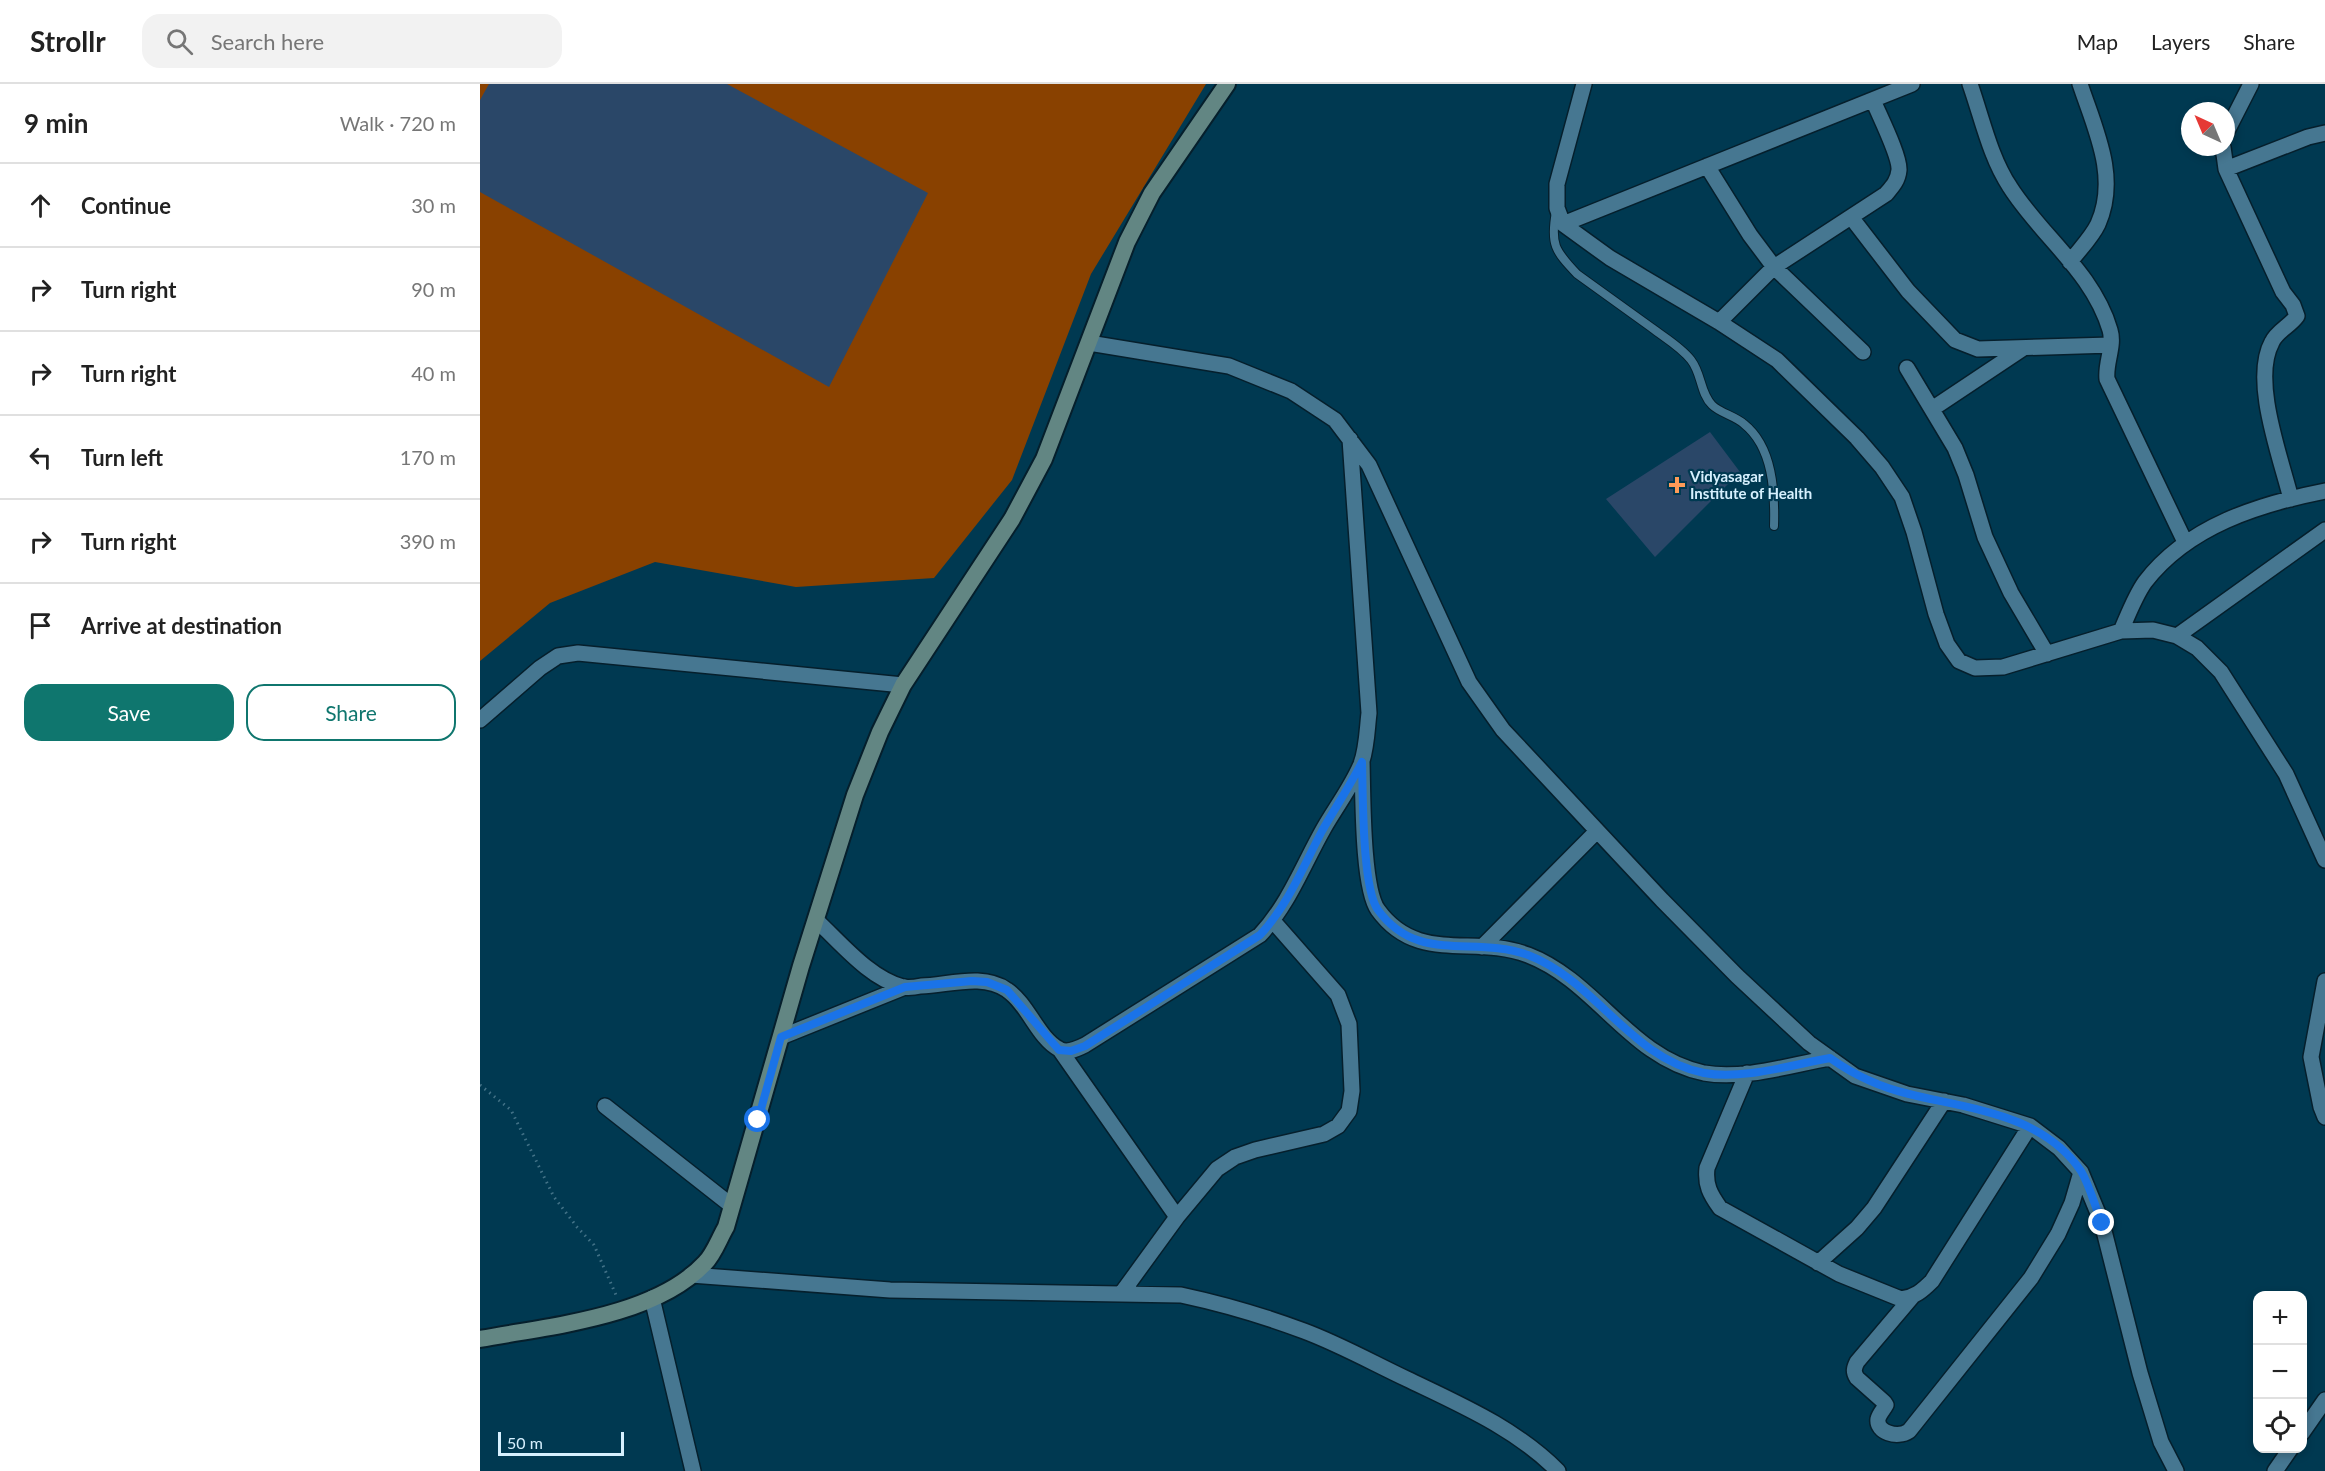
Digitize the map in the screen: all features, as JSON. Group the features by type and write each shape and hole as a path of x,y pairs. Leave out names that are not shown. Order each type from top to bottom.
{"main road":[{"path":"480,1339 623,1311 676,1287 706,1263 726,1227 816,920 855,795 880,732 903,685 1012,519 1044,459 1127,242 1152,193 1227,84"}],"street":[{"path":"1584,84 1557,184 1557,208 1563,224 1610,258 1719,322 1777,360 1857,438 1902,497 1936,614 1947,644 1959,661 1975,668 2004,667 2121,631 2154,630 2177,636 2197,648 2221,672 2286,774 2324,853"},
{"path":"1563,224 1912,84"},
{"path":"1970,84 1999,166 2009,185 2022,205 2096,297 2111,331 2111,345 2106,369 2107,380 2184,542"},
{"path":"2070,262 2097,225 2105,201 2105,157 2080,84"},
{"path":"2235,115 2251,84"},
{"path":"1719,322 1774,267 1886,194 1896,183 1899,169 1873,100"},
{"path":"2226,169 2308,137 2324,134"},
{"path":"2224,156 2226,169 2278,281 2297,316 2271,343 2264,382 2268,410 2291,499"},
{"path":"1707,166 1750,235 1774,267 1863,352"},
{"path":"1851,217 1908,291 1954,340 1978,349 2111,345"},
{"path":"1089,344 1229,366 1291,391 1335,420 1369,465 1469,682 1503,730 1737,976 1809,1043 1855,1076 1907,1094 1944,1101 2030,1126 2059,1148 2081,1172 2102,1223 2140,1373 2162,1442 2176,1471"},
{"path":"1932,409 2022,348"},
{"path":"1907,368 1955,448 1985,537 1997,564 2011,593 2047,654"},
{"path":"1350,439 1369,713 1362,762 1368,881 1376,907 1388,924 1408,938 1434,946 1501,947 1528,955 1552,967 1658,1056 1679,1066 1704,1073 1731,1075 1830,1058"},
{"path":"2121,631 2143,584 2163,560 2184,542 2206,529 2243,513 2325,491"},
{"path":"2177,636 2325,530"},
{"path":"480,720 540,668 558,656 578,653 903,685"},
{"path":"1059,1050 1071,1051 1085,1046 1260,935 1273,921 1286,901 1362,762"},
{"path":"1482,947 1597,831"},
{"path":"816,920 874,972 887,981 905,987"},
{"path":"1121,1294 1177,1217 1217,1169 1235,1157 1255,1150 1324,1134 1338,1126 1349,1111 1352,1080 1349,1024 1344,1008 1338,995 1273,921"},
{"path":"781,1037 905,987 972,981 987,982 1007,990 1059,1050 1177,1217"},
{"path":"2325,981 2311,1057 2325,1117"},
{"path":"1747,1072 1707,1168 1706,1180 1709,1194 1720,1208 1818,1263 1875,1290 1901,1299 1922,1292 1932,1281 2030,1126"},
{"path":"1818,1263 1857,1228 1874,1208 1944,1101"},
{"path":"605,1106 732,1206"},
{"path":"1912,1297 1854,1367 1857,1378 1886,1405 1878,1419 1879,1423 1881,1428 1895,1436 1902,1436 1908,1431 2031,1278 2058,1234 2072,1203 2081,1172"},
{"path":"691,1275 890,1290 1181,1295 1215,1302 1306,1331 1488,1419 1542,1455 1558,1471"},
{"path":"652,1298 693,1471"},
{"path":"2307,1425 2325,1400"},
{"path":"2275,1471 2288,1453"}],"lane":[{"path":"1557,208 1553,242 1567,263 1577,274 1682,351 1699,372 1707,398 1714,407 1744,424 1755,435 1763,448 1771,476 1775,502 1774,526"}],"path":[{"path":"480,1085 511,1110 554,1197 594,1245 623,1311"}],"shaded area":[{"path":"480,84 1206,84 1091,274 1012,480 934,578 796,587 655,562 550,603 480,661"}],"building":[{"path":"489,84 727,84 928,193 829,387 480,192 480,100"},
{"name":"Vidyasagar Institute of Health","path":"1710,432 1740,472 1655,557 1606,499"}],"place":[{"name":"Vidyasagar Institute of Health","path":"1677,485"}],"route":[{"path":"758,1120 781,1037 905,987 972,981 987,982 1007,990 1059,1050 1071,1051 1085,1046 1260,935 1273,921 1298,881 1311,852 1362,762 1368,881 1376,907 1388,924 1408,938 1434,946 1501,947 1528,955 1552,967 1636,1039 1658,1056 1679,1066 1704,1073 1731,1075 1830,1058 1855,1076 1907,1094 1963,1105 2030,1126 2059,1148 2081,1172 2102,1223"}]}
